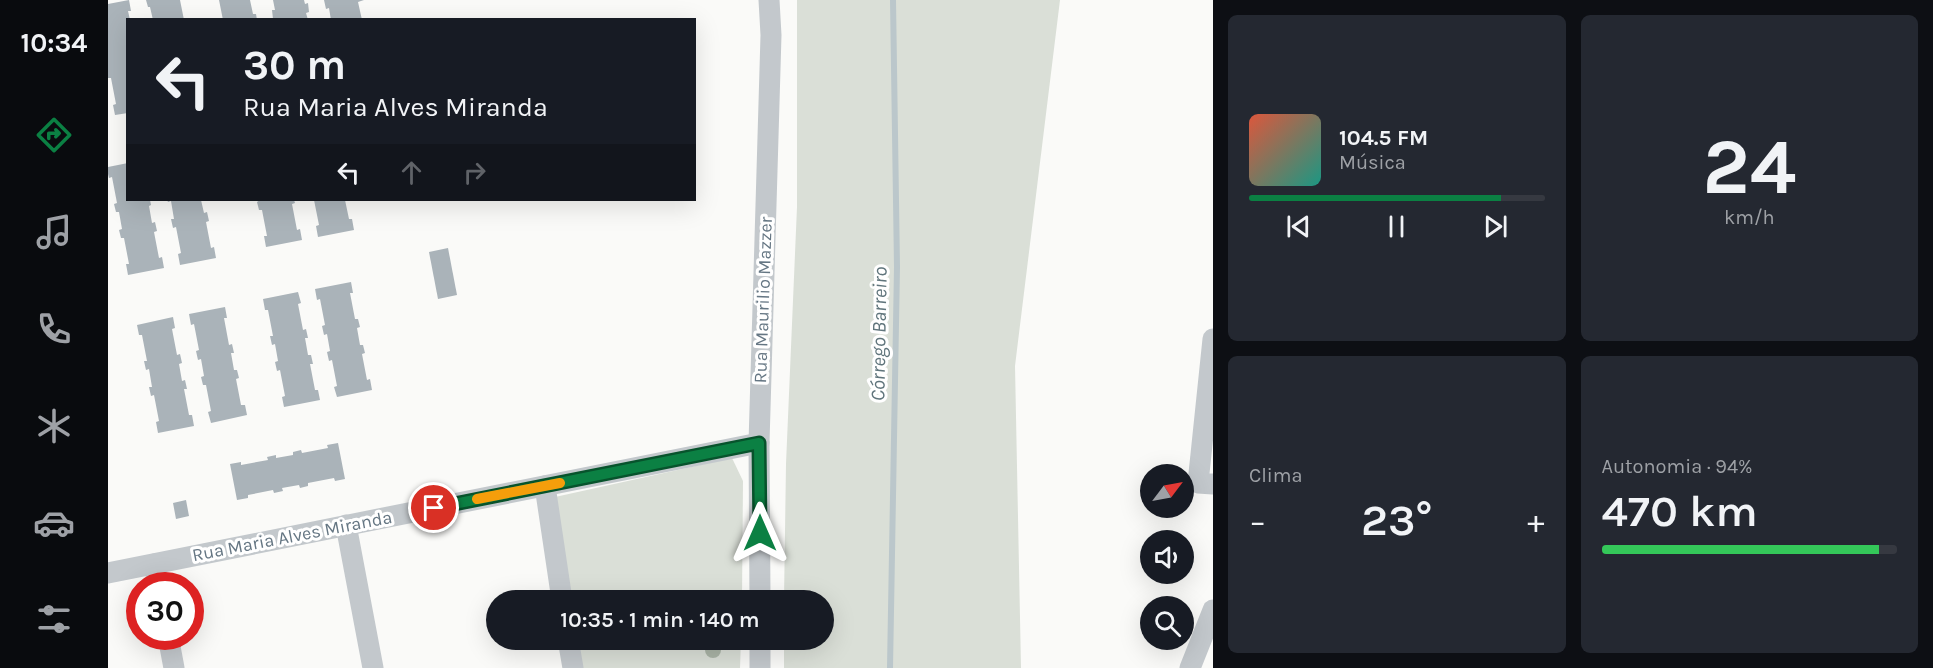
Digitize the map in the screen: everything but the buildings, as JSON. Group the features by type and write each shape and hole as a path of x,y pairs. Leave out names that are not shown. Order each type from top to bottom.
{"street":[{"name":"Rua Maurilio Mazzer","path":"760,590 759,443 771,35 769,0"},
{"path":"1206,484 1213,339"},
{"name":"Rua Maria Alves Miranda","path":"108,573 759,443"},
{"path":"545,486 561,590"},
{"path":"346,525 373,668"},
{"path":"154,564 156,572"},
{"path":"1190,668 1213,610"},
{"path":"171,650 174,668"},
{"path":"570,650 573,668"},
{"path":"760,650 760,668"}],"shaded area":[{"path":"797,0 1060,0 1015,366 1021,668 784,668 784,650 834,650 834,590 784,590 786,464 797,207"},
{"path":"732,458 743,481 742,590 567,590 555,497"},
{"path":"574,650 741,650 740,668 576,668"}],"waterway":[{"name":"Córrego Barreiro","path":"890,668 897,267 893,0"}],"slow traffic":[{"path":"477,499 560,483"}],"route":[{"path":"434,508 759,443 760,533"}]}
